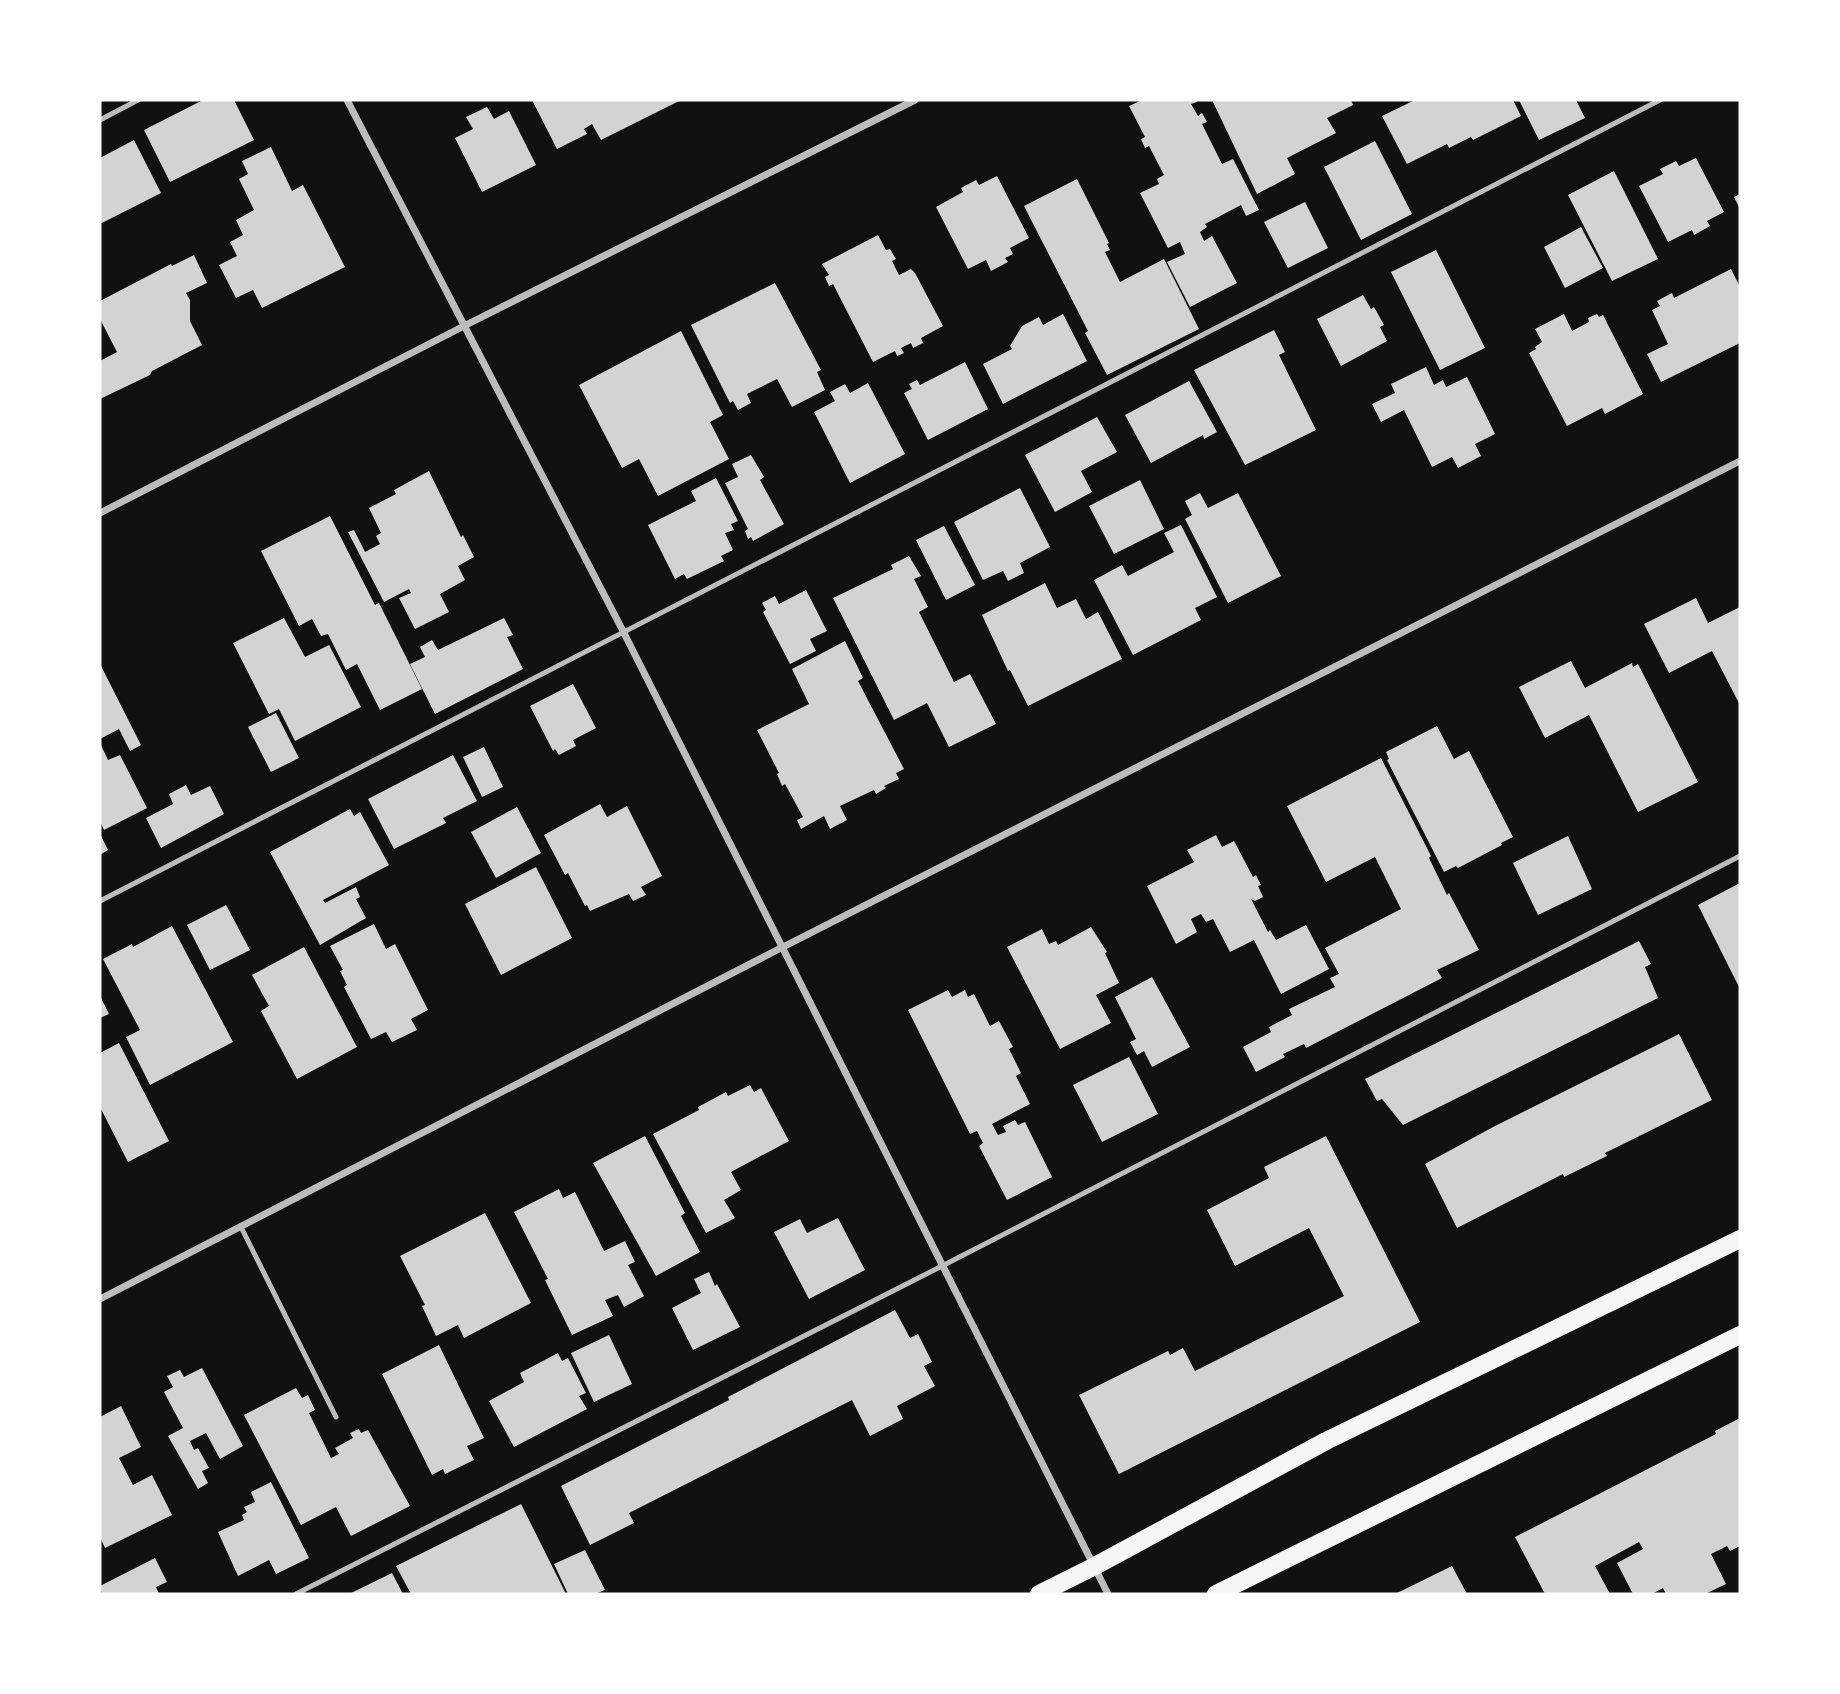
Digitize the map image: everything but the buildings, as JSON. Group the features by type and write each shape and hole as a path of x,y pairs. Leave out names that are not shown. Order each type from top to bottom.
{"main road":[{"path":"1039,1594 1096,1566 1326,1441 1740,1239"},
{"path":"1216,1594 1740,1335"}],"street":[{"path":"347,100 623,631 780,948 1108,1594"},
{"path":"100,513 464,326 915,100"},
{"path":"100,1299 780,948 1740,461"}],"lane":[{"path":"100,120 138,100"},
{"path":"100,901 1660,100"},
{"path":"296,1594 1740,856"},
{"path":"242,1227 336,1416"}]}
